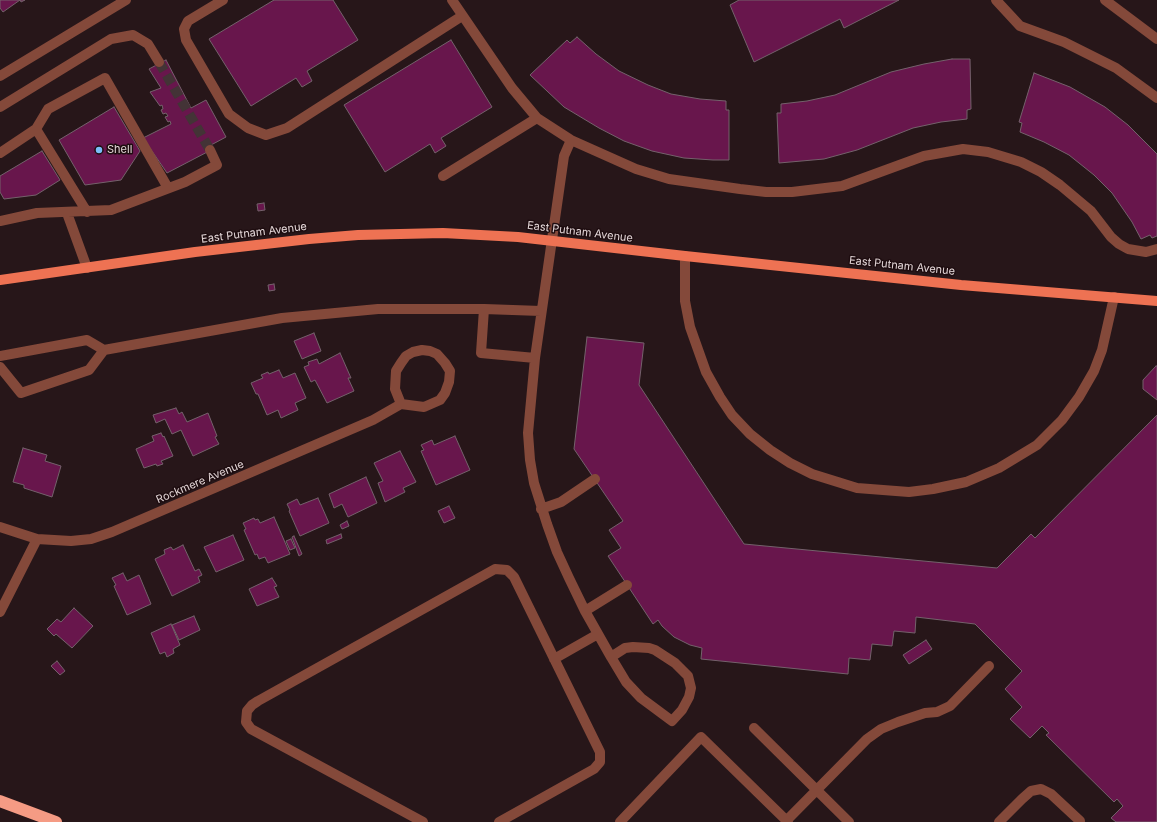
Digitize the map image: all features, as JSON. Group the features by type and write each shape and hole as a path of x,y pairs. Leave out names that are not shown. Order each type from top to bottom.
{"highway":[{"path":"0,801 56,822"}],"main road":[{"name":"East Putnam Avenue","path":"0,280 195,252 309,239 358,235 443,233 510,236 961,285 1114,297 1157,302"}],"street":[{"path":"0,76 126,0"},
{"path":"223,0 188,21 184,29 186,40 229,114 248,128 266,135 287,128 462,16"},
{"path":"452,0 512,88 537,118 572,140 636,169 669,179 766,192 792,192 842,186 924,156 963,149 988,152 1021,162 1041,172 1075,196 1091,211 1111,237 1119,244 1128,248 1146,252 1157,249"},
{"path":"996,0 1020,26 1064,42 1116,68 1157,98"},
{"path":"1105,0 1157,39"},
{"path":"0,107 111,38 133,35 148,44 159,62"},
{"path":"0,153 36,129 48,109 105,78 168,188"},
{"path":"443,176 537,118"},
{"path":"36,129 87,212"},
{"path":"572,140 564,156 535,358 528,433 530,460 534,483 541,508 557,552 585,611 610,658 626,682 636,693 672,721 682,710 689,697 691,688 688,676 675,663 655,650 633,646 625,648 610,658"},
{"path":"0,220 37,213 67,213 111,210 197,177 217,166 210,150"},
{"path":"67,213 87,268"},
{"path":"685,256 685,300 690,327 706,372 732,415 750,434 770,450 790,463 812,474 833,481 864,488 909,492 966,482 999,468 1037,445 1062,420 1079,397 1094,371 1102,350 1114,297"},
{"path":"0,356 87,340 104,350 282,318 378,310 484,309 541,311"},
{"path":"484,309 481,353 535,358"},
{"path":"0,367 21,394 89,370 104,350"},
{"path":"422,350 437,354 445,363 450,372 449,382 445,393 440,400 424,407 402,404 395,389 396,371 401,363 406,356 413,352 422,350"},
{"name":"Rockmere Avenue","path":"0,527 37,539 71,541 92,539 112,532 373,420 402,404"},
{"path":"541,508 561,502 594,480"},
{"path":"0,612 37,539"},
{"path":"423,822 251,729 246,722 248,711 258,701 495,569 507,570 514,577 600,752 600,762 594,769 499,822"},
{"path":"585,611 627,585"},
{"path":"554,659 598,634"},
{"path":"620,822 701,737 788,821 816,790 867,739 881,729 912,716 937,712 950,706 989,666"},
{"path":"754,728 849,822"},
{"path":"999,822 1031,791 1041,789 1051,794 1080,822"}],"building":[{"path":"0,0 20,0 3,12 0,8"},
{"path":"274,0 333,0 358,40 307,71 312,81 302,87 296,78 251,106 209,39"},
{"path":"739,0 899,0 844,28 840,19 754,62 730,5"},
{"path":"577,37 596,54 619,71 648,85 671,94 700,99 726,101 726,110 729,110 729,160 684,158 652,151 624,141 564,107 530,75 567,40 570,43"},
{"path":"451,40 492,107 441,138 446,146 435,153 430,144 385,172 344,105"},
{"path":"952,59 970,59 971,109 967,110 967,119 941,122 913,128 857,150 824,159 779,163 777,113 781,113 781,104 807,101 835,95 891,72"},
{"path":"166,60 191,108 206,100 226,137 211,145 213,149 167,173 143,138 171,124 165,117 168,116 166,113 163,114 161,110 163,109 162,105 160,106 150,92 161,88 149,69"},
{"path":"1034,73 1070,87 1105,107 1128,125 1157,154 1157,236 1152,238 1150,235 1141,239 1132,222 1112,193 1094,175 1069,155 1020,132 1022,123 1019,122"},
{"path":"114,107 140,151 121,180 85,185 59,140"},
{"path":"42,151 60,180 36,195 4,199 0,192 0,176"},
{"path":"264,203 265,210 258,211 257,204"},
{"path":"274,284 275,290 269,291 268,285"},
{"path":"314,333 321,351 302,359 294,341"},
{"path":"587,337 644,343 639,385 744,544 997,568 1031,534 1035,538 1157,415 1157,822 1116,822 1111,818 1123,806 1117,799 1114,802 1046,735 1049,733 1042,726 1030,738 1010,719 1022,707 1005,689 1022,671 975,624 916,617 915,633 894,631 892,646 872,644 870,660 849,658 848,674 701,659 702,648 690,645 674,637 658,620 653,624 608,556 621,548 609,530 623,521 574,449"},
{"path":"340,353 351,378 348,378 354,391 327,403 315,380 311,382 304,367 309,365 308,362 317,359 319,364"},
{"path":"1156,366 1157,400 1143,389 1143,380"},
{"path":"279,370 283,378 295,373 306,398 295,403 298,410 281,418 278,410 267,415 258,394 256,394 251,383 263,378 261,375"},
{"path":"176,408 179,414 182,412 187,422 208,413 217,436 215,437 219,444 193,456 181,430 172,434 165,419 156,423 153,415"},
{"path":"161,433 163,437 164,436 173,456 161,461 163,464 157,466 156,464 144,468 136,449 154,441 152,436"},
{"path":"455,436 470,470 436,485 421,451 424,450 421,445 432,440 434,445"},
{"path":"23,448 47,455 45,461 61,466 52,497 24,488 24,485 13,482"},
{"path":"400,451 416,482 403,488 405,492 385,502 378,483 383,481 374,463"},
{"path":"366,477 377,503 348,517 342,504 334,508 329,494"},
{"path":"318,498 329,523 300,536 287,504 297,499 300,505"},
{"path":"449,506 455,518 444,523 438,511"},
{"path":"274,517 290,554 268,563 265,557 259,559 257,554 255,555 244,530 246,529 243,523 254,518 255,520 258,519 260,523"},
{"path":"347,521 349,526 342,529 340,525"},
{"path":"341,534 342,538 327,544 326,540"},
{"path":"233,535 244,560 216,572 204,547"},
{"path":"294,536 302,554 299,556 292,537"},
{"path":"291,539 295,548 290,550 286,541"},
{"path":"183,545 195,571 199,569 202,575 198,577 200,582 172,596 155,559 165,554 164,550 171,547 173,550"},
{"path":"123,573 127,581 139,575 151,604 127,615 112,578"},
{"path":"272,578 277,586 274,587 279,597 257,606 249,589"},
{"path":"74,608 93,626 72,648 56,634 54,636 47,629 57,619 61,622"},
{"path":"194,616 200,630 179,640 172,625"},
{"path":"171,624 180,645 173,649 174,653 167,657 165,652 160,654 151,633"},
{"path":"926,640 932,649 909,664 903,655"},
{"path":"57,661 65,671 60,675 51,666"}],"tunnel":[{"path":"159,62 210,150"}],"place":[{"name":"Shell","path":"99,150"}]}
